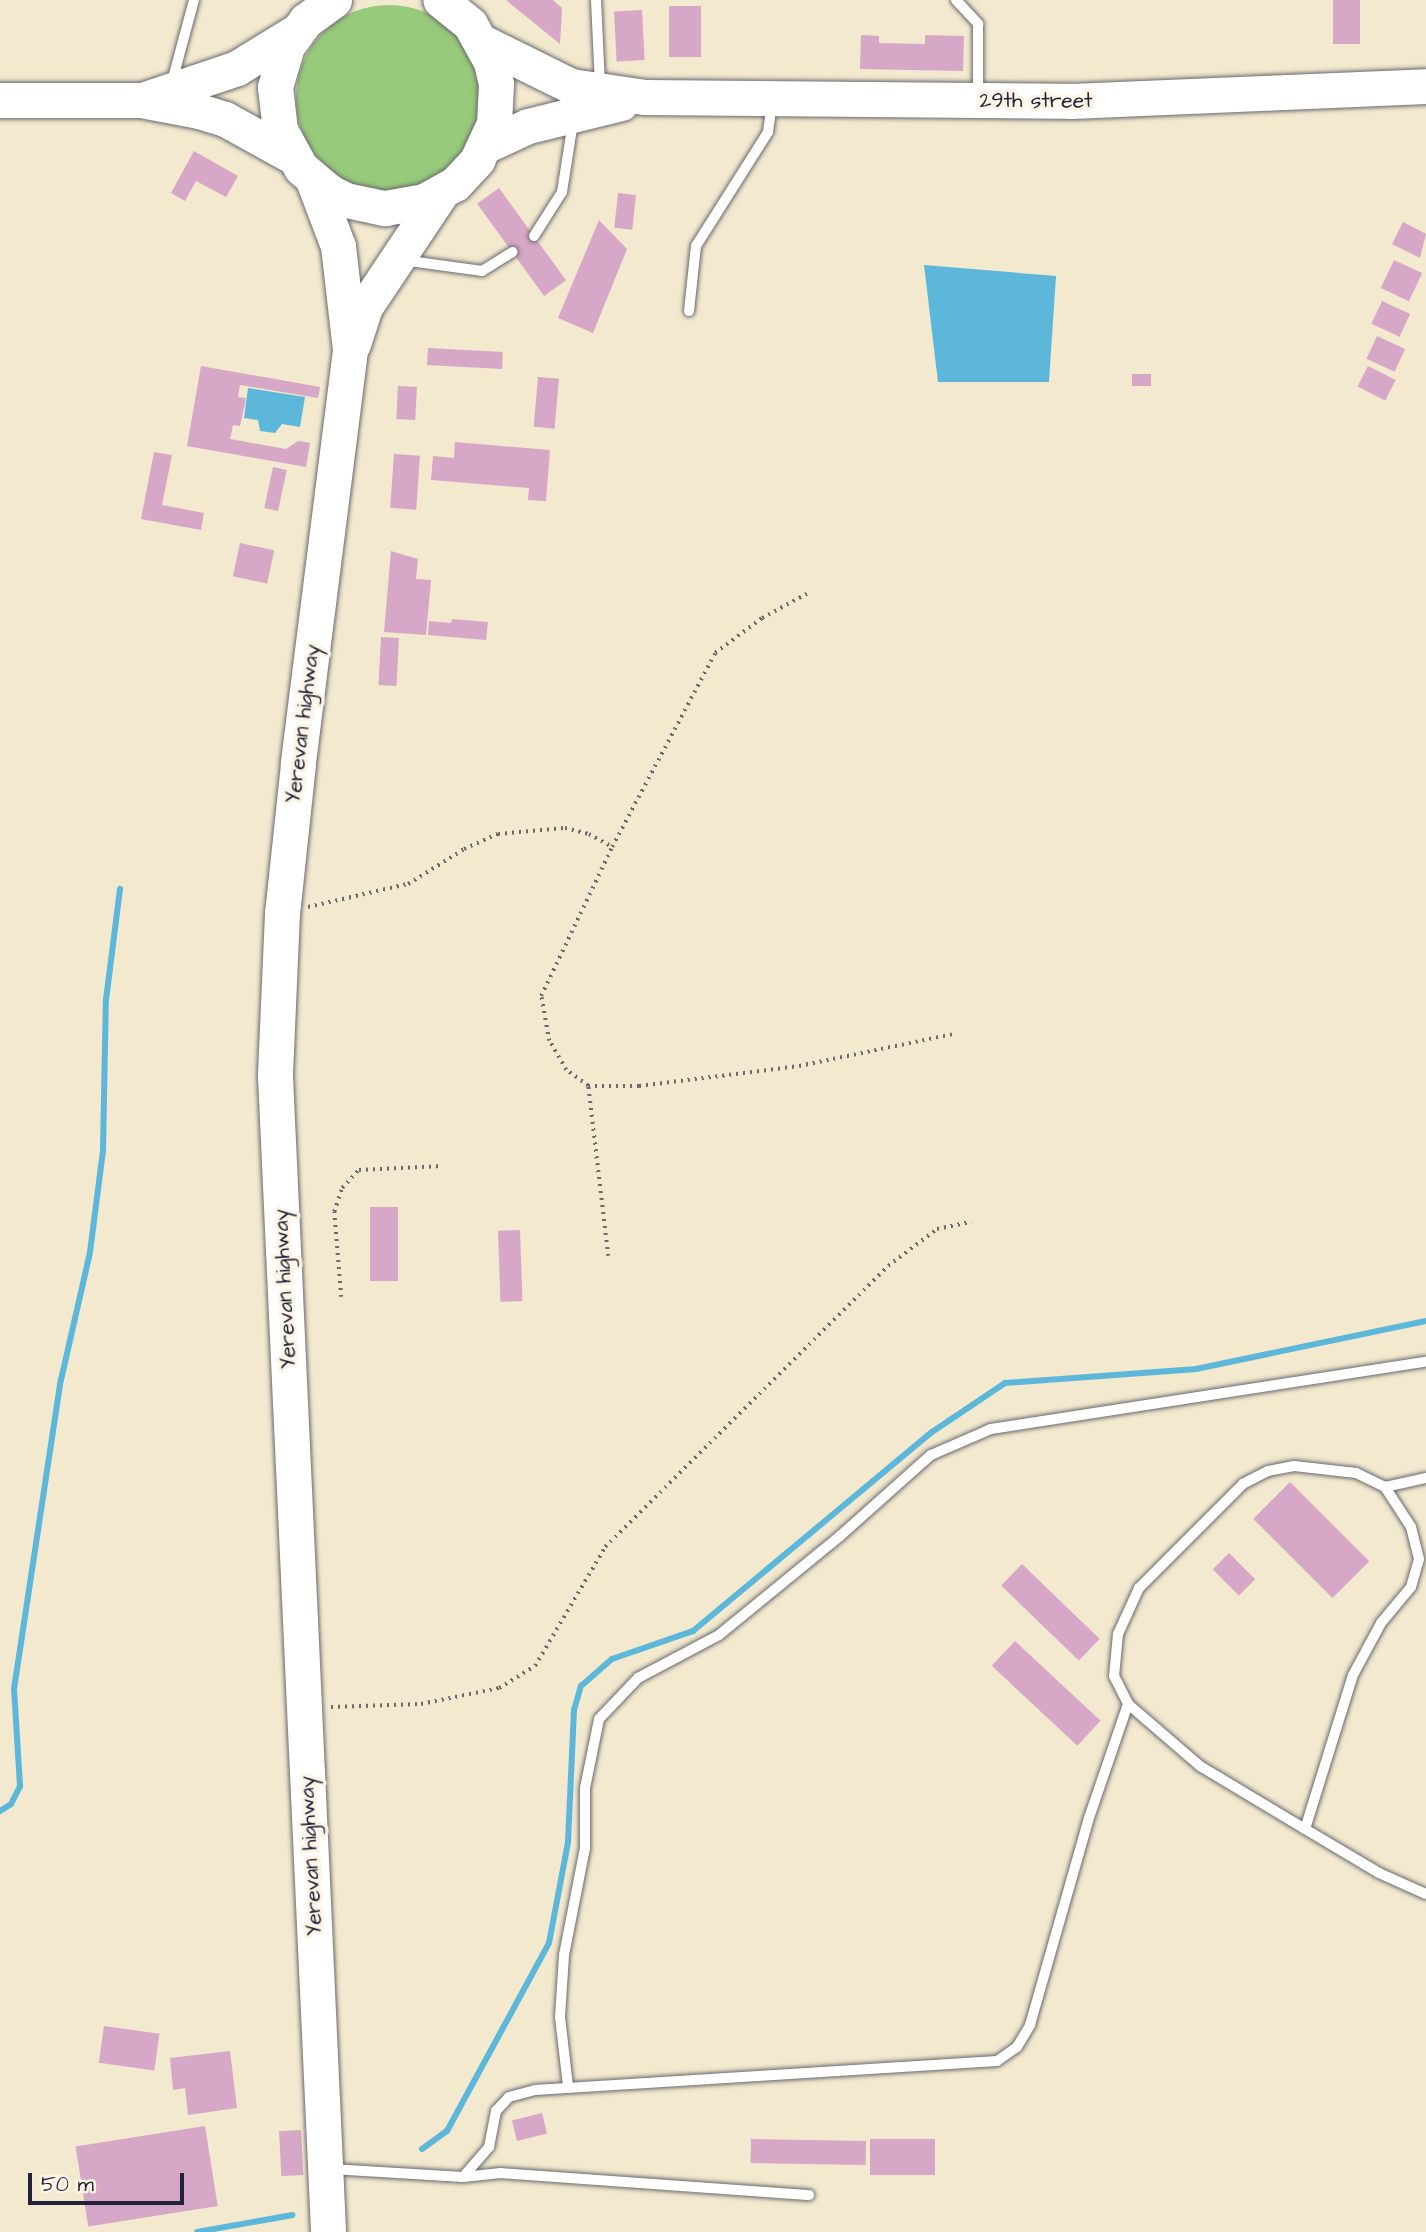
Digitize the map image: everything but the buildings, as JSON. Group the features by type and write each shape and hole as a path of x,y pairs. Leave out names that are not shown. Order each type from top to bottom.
{"main road":[{"path":"0,100 156,95 237,68 297,31 330,1"},
{"path":"156,95 225,119 302,168 346,200 385,208 441,193 467,173 485,146 494,124 496,84 461,15"},
{"name":"29th street","path":"461,15 571,86 587,101"},
{"name":"Yerevan highway","path":"297,31 279,65 275,87 280,130 302,168 338,246 350,351"},
{"name":"29th street","path":"485,146 587,101 645,97 978,101 1222,98 1426,86"},
{"name":"Yerevan highway","path":"328,2232 275,1076 282,913 350,351 366,307 441,193"}],"lane":[{"path":"156,95 194,0"},
{"path":"534,236 562,192 587,101 596,0"},
{"path":"956,0 978,24 978,101"},
{"path":"690,311 696,246 768,132 772,97"},
{"path":"396,259 482,271 513,252"},
{"path":"568,2086 559,2017 564,1955 585,1848 584,1788 599,1720 638,1678 719,1635 840,1536 930,1455 991,1429 1426,1362"},
{"path":"1305,1829 1353,1675 1368,1643 1411,1587 1419,1559 1411,1527 1385,1487 1356,1473 1294,1466 1268,1471 1243,1484 1139,1588 1118,1634 1114,1676 1128,1704 1200,1766 1305,1829 1379,1873 1426,1894"},
{"path":"1385,1487 1426,1478"},
{"path":"463,2177 489,2147 496,2110 509,2097 568,2086 973,2064 997,2061 1017,2048 1030,2025 1089,1818 1128,1704"},
{"path":"325,2169 463,2177 501,2173 809,2195"}],"path":[{"path":"810,592 762,618 715,653 612,847 541,996 549,1041 566,1070 588,1086 639,1086 799,1066 953,1034"},
{"path":"282,913 408,884 464,849 498,834 565,828 589,834 612,847"},
{"path":"588,1086 608,1256"},
{"path":"341,1297 334,1212 342,1188 359,1170 442,1166"},
{"path":"304,1705 349,1709 421,1704 499,1688 535,1666 605,1547 888,1266 937,1229 971,1222"}],"green space":[{"path":"389,5 425,12 455,32 475,62 482,98 475,134 455,164 425,184 389,191 353,184 323,164 303,134 296,98 303,62 323,32 353,12"}],"water":[{"path":"924,265 1056,276 1049,382 938,382"},
{"path":"248,388 305,397 300,427 282,424 275,433 260,431 258,420 244,418"}],"waterway":[{"path":"0,1811 11,1804 20,1786 14,1689 61,1380 90,1252 103,1150 106,1000 120,889"},
{"path":"422,2149 447,2131 549,1943 568,1842 574,1710 581,1686 612,1659 693,1631 932,1432 1005,1383 1196,1369 1426,1321"},
{"path":"197,2232 292,2215"}]}
